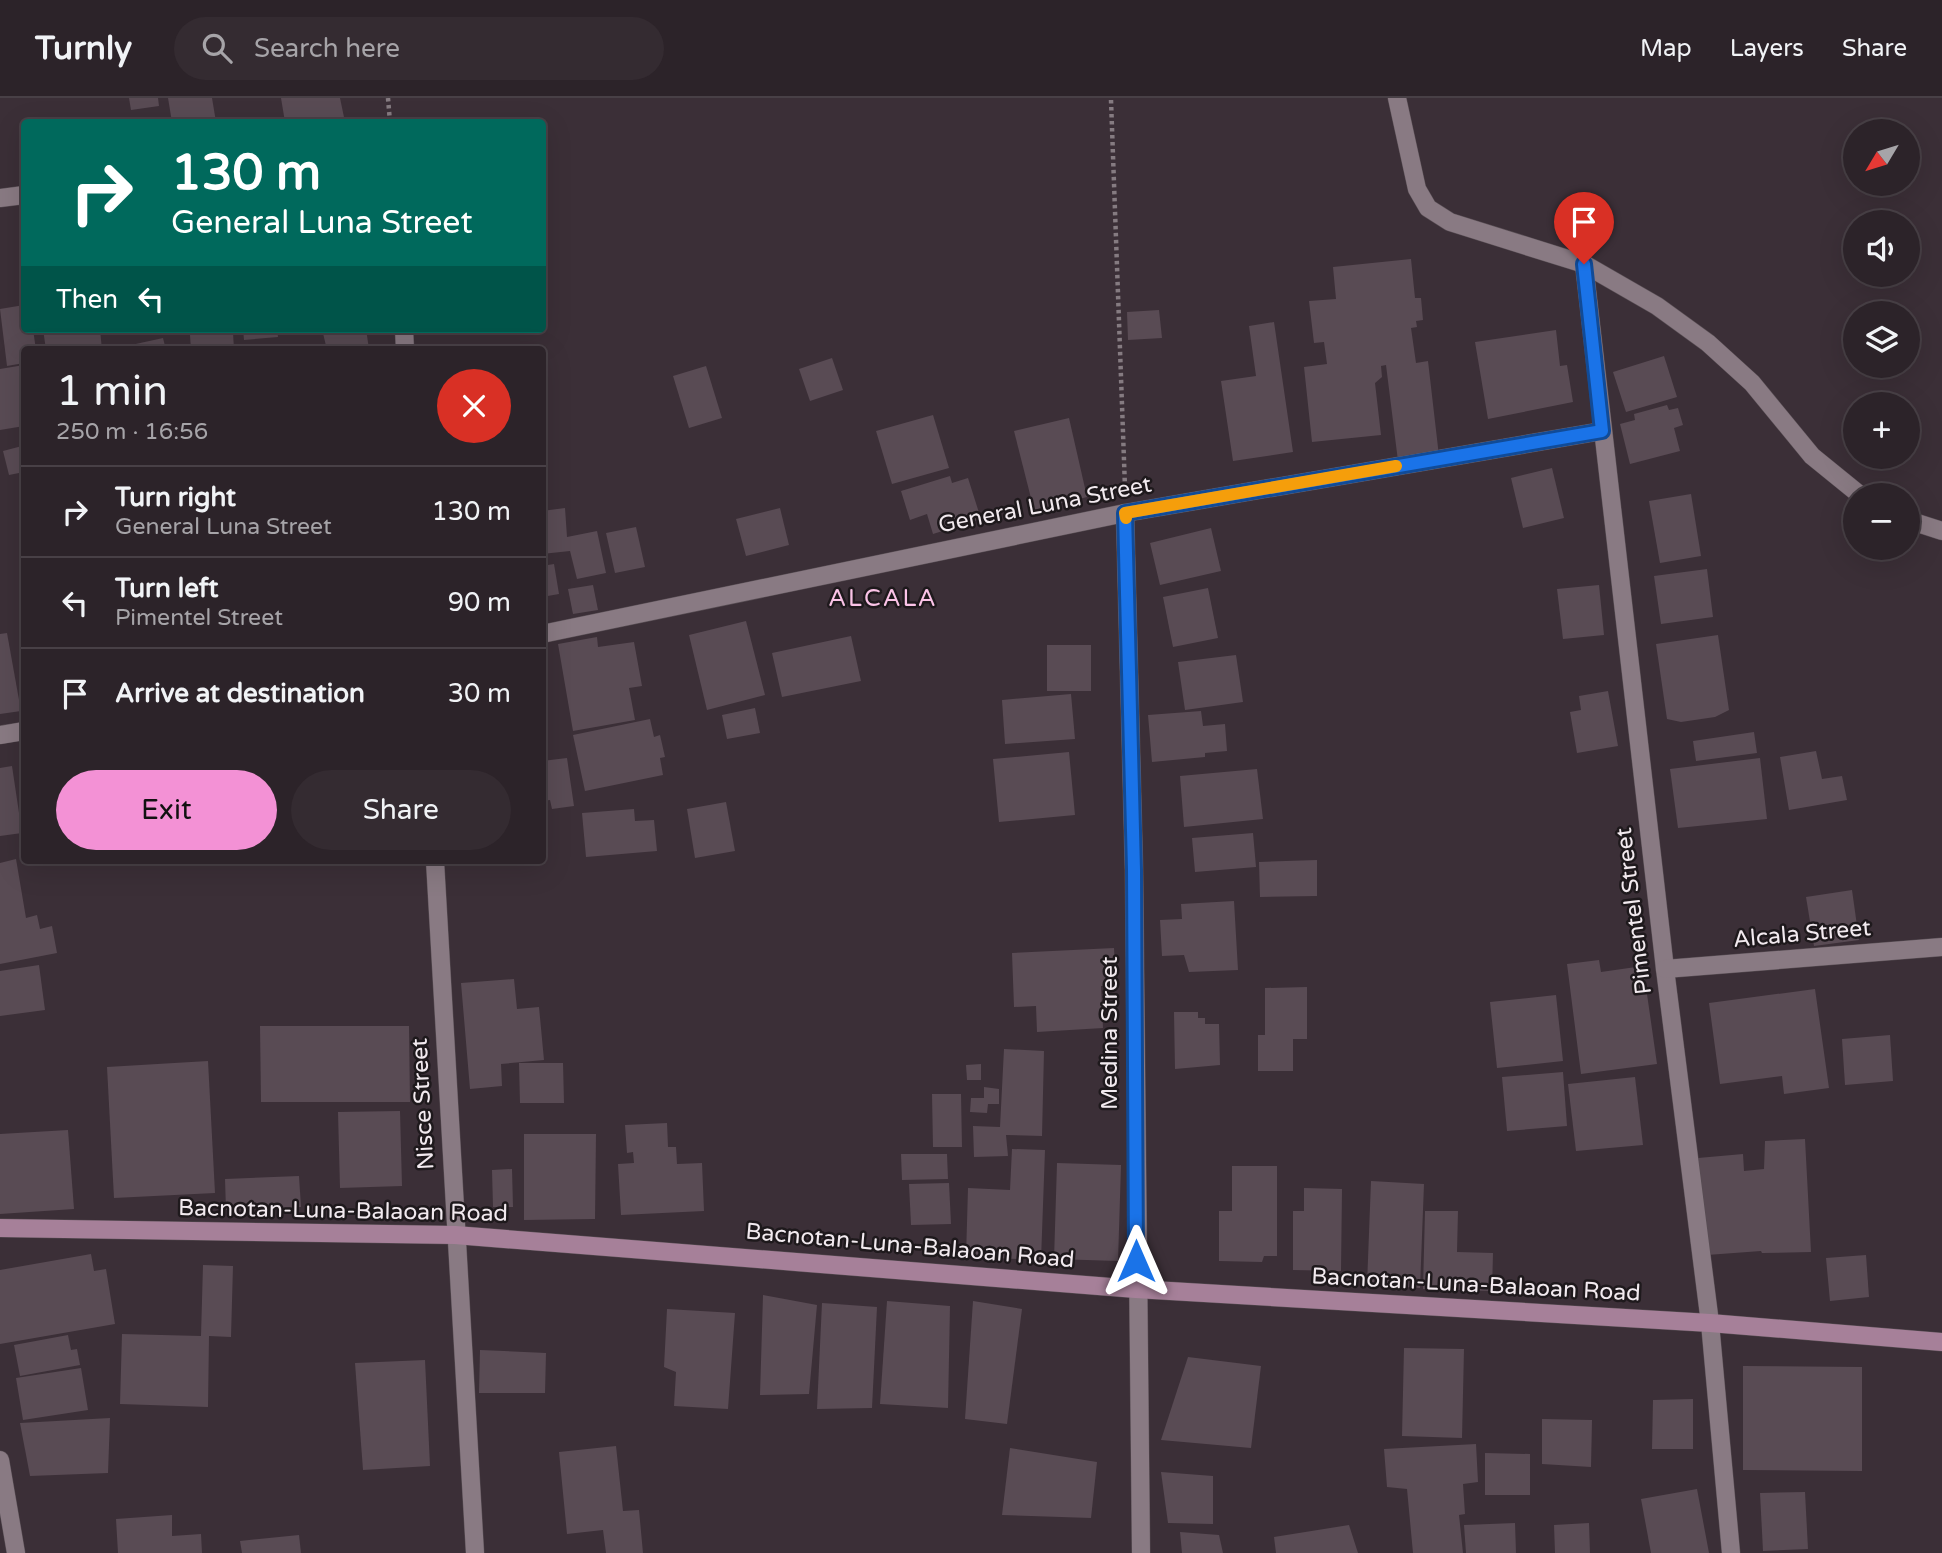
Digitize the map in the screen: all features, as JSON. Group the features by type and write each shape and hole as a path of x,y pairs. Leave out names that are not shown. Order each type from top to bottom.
{"main road":[{"name":"Bacnotan-Luna-Balaoan Road","path":"0,1228 455,1234 1136,1289 1710,1324 1942,1342"}],"street":[{"path":"1397,98 1417,189 1428,208 1450,222 1584,264 1657,306 1709,343 1752,383 1812,456 1845,483"},
{"path":"0,198 21,195"},
{"name":"Pimentel Street","path":"1584,264 1665,970 1710,1324 1731,1553"},
{"name":"General Luna Street","path":"546,633 1125,513 1602,431"},
{"name":"Medina Street","path":"1125,513 1134,870 1136,1289 1141,1553"},
{"path":"1920,524 1942,531"},
{"path":"0,735 21,732"},
{"name":"Nisce Street","path":"435,864 475,1553"},
{"name":"Alcala Street","path":"1665,970 1942,947"},
{"path":"0,1460 16,1553"}],"path":[{"path":"388,98 390,119"},
{"path":"1111,100 1125,513"}],"building":[{"path":"129,98 158,98 159,106 131,110"},
{"path":"168,98 212,98 216,119 172,119"},
{"path":"281,98 340,98 344,119 284,119"},
{"path":"1411,259 1415,298 1421,298 1423,320 1416,321 1417,327 1411,328 1416,363 1428,361 1439,456 1398,461 1386,365 1381,366 1382,377 1375,383 1381,435 1312,442 1304,367 1327,364 1324,342 1314,343 1309,301 1336,299 1333,267"},
{"path":"21,306 21,333 34,333 35,346 21,346 21,364 7,366 0,309"},
{"path":"1159,310 1162,338 1128,340 1127,312"},
{"path":"1274,322 1293,452 1233,461 1221,381 1256,376 1249,326"},
{"path":"1556,330 1560,366 1567,365 1573,402 1488,419 1475,342"},
{"path":"44,333 100,333 102,346 45,346"},
{"path":"233,333 234,346 191,346 190,335"},
{"path":"243,333 278,333 278,337 244,340"},
{"path":"323,333 367,333 369,346 326,346"},
{"path":"163,338 165,346 127,346"},
{"path":"1664,356 1677,397 1626,412 1613,372"},
{"path":"832,358 843,390 810,401 799,369"},
{"path":"21,366 21,426 0,430 0,369"},
{"path":"706,366 722,418 689,428 673,376"},
{"path":"1667,405 1669,410 1678,408 1683,425 1674,428 1680,451 1630,464 1620,424 1635,420 1634,414"},
{"path":"933,415 949,468 892,484 876,431"},
{"path":"1069,418 1087,497 1034,510 1014,431"},
{"path":"21,446 21,473 9,475 3,451"},
{"path":"1552,468 1564,518 1523,528 1511,478"},
{"path":"950,476 952,483 968,478 981,519 933,534 927,514 910,520 901,491"},
{"path":"1691,494 1701,556 1660,563 1649,501"},
{"path":"565,508 567,537 597,531 606,573 577,579 570,551 546,554 546,510"},
{"path":"780,508 789,545 746,556 736,519"},
{"path":"636,527 645,567 615,573 606,533"},
{"path":"1211,528 1221,571 1160,585 1150,543"},
{"path":"554,564 559,594 546,596 546,565"},
{"path":"1707,569 1713,617 1661,624 1654,576"},
{"path":"593,585 598,610 573,614 568,589"},
{"path":"1599,585 1604,635 1563,639 1557,589"},
{"path":"1208,588 1218,638 1173,647 1163,597"},
{"path":"746,621 765,695 707,710 689,635"},
{"path":"7,633 21,711 0,714 0,634"},
{"path":"1718,635 1729,710 1715,717 1681,722 1667,719 1656,644"},
{"path":"851,636 861,681 782,697 772,653"},
{"path":"597,637 598,647 634,642 642,686 629,688 635,720 573,731 558,644"},
{"path":"1047,645 1091,645 1091,691 1047,691"},
{"path":"1236,655 1243,702 1185,710 1178,662"},
{"path":"1608,691 1618,746 1577,753 1570,712 1581,710 1579,696"},
{"path":"1071,694 1075,739 1005,744 1002,700"},
{"path":"755,708 760,733 727,739 722,715"},
{"path":"1201,711 1203,726 1225,724 1227,751 1205,753 1205,757 1152,762 1148,715"},
{"path":"650,719 654,737 660,735 665,757 660,758 663,775 585,791 573,735"},
{"path":"1754,732 1757,753 1696,761 1693,741"},
{"path":"1816,751 1822,779 1842,776 1847,800 1789,810 1780,757"},
{"path":"1069,752 1075,815 999,822 993,759"},
{"path":"567,758 574,806 552,809 550,800 546,800 546,761"},
{"path":"1760,758 1767,819 1678,828 1670,769"},
{"path":"12,766 21,833 0,836 0,768"},
{"path":"1257,769 1263,819 1184,827 1180,776"},
{"path":"726,802 735,851 695,858 687,809"},
{"path":"634,809 635,821 654,820 657,851 586,857 582,813"},
{"path":"1253,833 1256,867 1195,872 1192,838"},
{"path":"16,859 26,918 37,915 40,929 52,926 57,953 0,964 0,863"},
{"path":"1317,860 1317,896 1260,897 1259,862"},
{"path":"1852,890 1859,940 1814,946 1806,897"},
{"path":"1234,901 1238,970 1189,972 1184,955 1162,956 1160,920 1182,919 1181,904"},
{"path":"1114,948 1116,985 1101,986 1103,1028 1037,1032 1036,1006 1014,1007 1012,953"},
{"path":"1599,960 1601,972 1643,966 1657,1064 1581,1074 1567,964"},
{"path":"39,965 45,1010 0,1016 0,971"},
{"path":"514,979 517,1009 539,1007 544,1060 501,1064 502,1086 470,1089 461,983"},
{"path":"1307,987 1307,1039 1293,1039 1293,1071 1258,1071 1258,1035 1265,1035 1265,988"},
{"path":"1815,989 1829,1088 1784,1094 1782,1076 1720,1084 1709,1003"},
{"path":"1556,995 1563,1061 1497,1068 1490,1002"},
{"path":"1174,1012 1198,1012 1198,1018 1205,1018 1205,1024 1219,1024 1220,1065 1175,1069"},
{"path":"260,1026 409,1026 410,1102 261,1102"},
{"path":"1890,1035 1893,1081 1845,1085 1842,1039"},
{"path":"1004,1049 1044,1051 1042,1136 1006,1135 1008,1156 974,1157 973,1126 1000,1127"},
{"path":"208,1061 215,1193 114,1198 107,1067"},
{"path":"519,1063 563,1063 564,1103 520,1103"},
{"path":"981,1064 981,1080 967,1080 966,1065"},
{"path":"1563,1072 1567,1126 1507,1131 1502,1077"},
{"path":"1635,1077 1643,1145 1576,1151 1568,1084"},
{"path":"984,1087 999,1089 999,1104 988,1104 987,1113 970,1112 971,1098 984,1098"},
{"path":"932,1094 961,1094 962,1147 933,1147"},
{"path":"400,1111 402,1186 340,1188 338,1112"},
{"path":"667,1123 668,1147 676,1147 677,1164 702,1163 704,1211 621,1215 618,1164 634,1163 633,1152 627,1153 625,1125"},
{"path":"68,1130 74,1209 0,1214 0,1134"},
{"path":"524,1134 596,1134 595,1219 524,1220"},
{"path":"1805,1139 1811,1252 1761,1251 1707,1255 1698,1158 1743,1154 1744,1171 1764,1169 1765,1141"},
{"path":"1012,1149 1045,1150 1041,1260 966,1257 968,1188 1010,1190"},
{"path":"901,1154 947,1154 948,1179 902,1180"},
{"path":"1057,1163 1121,1165 1118,1261 1054,1259"},
{"path":"1232,1166 1277,1166 1277,1256 1264,1256 1262,1262 1219,1261 1219,1211 1232,1211"},
{"path":"512,1169 513,1207 493,1207 492,1170"},
{"path":"299,1176 301,1207 226,1210 225,1179"},
{"path":"1371,1181 1424,1184 1420,1288 1367,1285"},
{"path":"949,1183 951,1224 911,1225 909,1184"},
{"path":"1304,1188 1342,1189 1341,1271 1293,1270 1293,1211 1304,1211"},
{"path":"1425,1211 1458,1211 1457,1252 1493,1253 1492,1291 1423,1289"},
{"path":"91,1254 94,1271 106,1269 115,1324 0,1344 0,1270"},
{"path":"1866,1255 1869,1297 1830,1301 1826,1258"},
{"path":"203,1265 233,1266 231,1337 209,1336 208,1407 120,1404 122,1334 201,1336"},
{"path":"763,1295 817,1305 809,1394 760,1395"},
{"path":"887,1301 950,1306 948,1408 880,1404"},
{"path":"973,1301 1022,1309 1007,1424 965,1419"},
{"path":"822,1303 877,1307 872,1408 817,1409"},
{"path":"667,1309 735,1313 728,1409 674,1406 676,1372 664,1367"},
{"path":"68,1335 71,1350 77,1349 80,1365 20,1376 14,1345"},
{"path":"1404,1348 1464,1349 1462,1438 1402,1436"},
{"path":"480,1350 546,1353 545,1393 479,1393"},
{"path":"1188,1357 1261,1366 1251,1448 1161,1440"},
{"path":"425,1360 430,1466 363,1470 355,1363"},
{"path":"1743,1366 1862,1367 1862,1471 1743,1470"},
{"path":"81,1368 88,1410 23,1420 16,1378"},
{"path":"1693,1399 1693,1449 1652,1449 1653,1400"},
{"path":"110,1418 108,1473 30,1476 20,1423"},
{"path":"1542,1419 1592,1420 1591,1467 1542,1464"},
{"path":"1476,1444 1478,1482 1463,1484 1465,1514 1459,1515 1463,1553 1413,1553 1407,1489 1387,1487 1384,1449"},
{"path":"616,1446 623,1511 639,1510 643,1553 606,1553 603,1530 567,1534 559,1452"},
{"path":"1010,1448 1097,1462 1091,1518 1002,1515"},
{"path":"1485,1453 1530,1454 1530,1495 1485,1495"},
{"path":"1161,1472 1213,1476 1213,1524 1168,1523"},
{"path":"1697,1489 1709,1553 1651,1553 1641,1499"},
{"path":"1805,1492 1808,1549 1763,1551 1760,1493"},
{"path":"172,1515 172,1536 201,1534 202,1553 118,1553 116,1519"},
{"path":"1515,1523 1516,1553 1466,1553 1464,1525"},
{"path":"1589,1523 1590,1553 1555,1553 1554,1525"},
{"path":"1349,1525 1358,1553 1276,1553 1274,1537"},
{"path":"1180,1532 1219,1535 1223,1553 1182,1553"},
{"path":"299,1535 301,1553 242,1553 240,1541"}],"slow traffic":[{"path":"1126,518 1125,513 1396,466"}],"district":[{"name":"ALCALA","path":"883,598"}],"route":[{"path":"1136,1261 1134,870 1125,513 1602,431 1584,264"}]}
